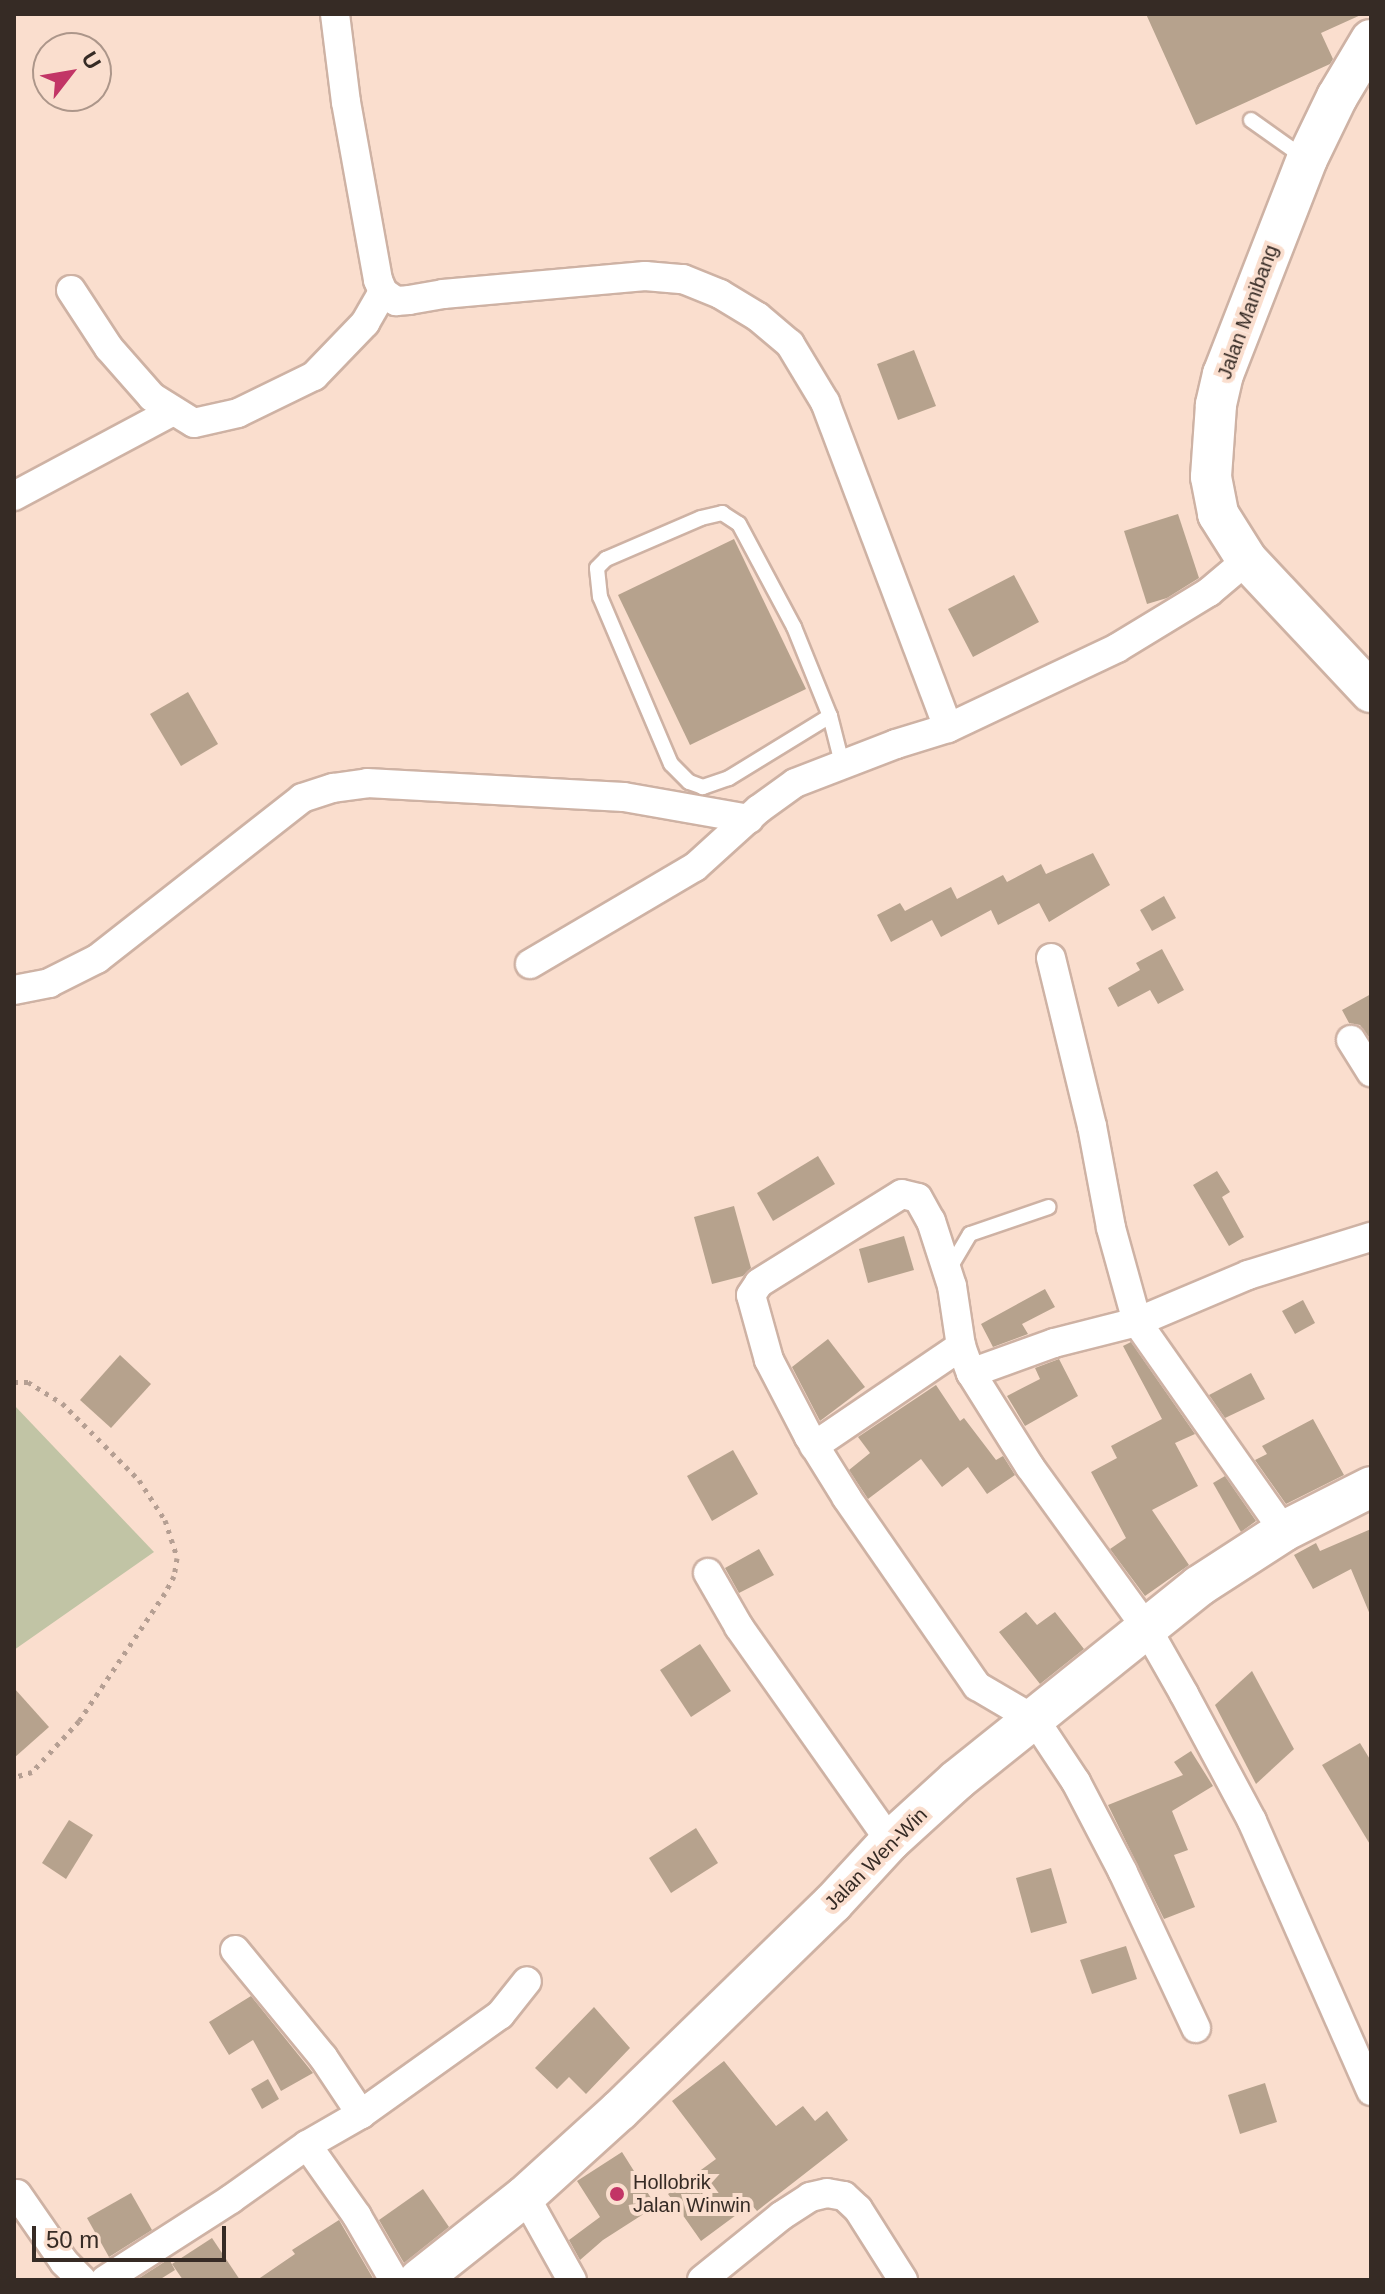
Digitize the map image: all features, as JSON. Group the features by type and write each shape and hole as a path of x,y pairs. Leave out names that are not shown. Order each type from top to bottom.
{"street":[{"path":"335,14 346,102 378,280 383,292 396,301 645,276 683,279 720,294 758,317 790,344 825,402 948,728"},
{"name":"Jalan Manibang","path":"1371,40 1337,97 1307,159 1223,374 1216,405 1211,477 1218,514 1247,560 1371,692"},
{"path":"71,290 109,348 152,397 194,423 209,421 285,394 314,376 340,353 365,323 383,292"},
{"path":"14,496 173,411"},
{"path":"530,964 695,867 795,783 842,763 948,728 1117,648 1209,592 1247,560"},
{"path":"14,990 49,983 97,959 302,798 333,788 367,783 624,797 749,819"},
{"path":"1051,958 1092,1126 1111,1228 1137,1322 1284,1531"},
{"path":"1351,1040 1371,1072"},
{"path":"1196,2028 1123,1872 1076,1782 1035,1720 977,1686 886,1557 814,1446 769,1360 751,1295 759,1283 902,1194 918,1198 931,1221 947,1272 961,1346 971,1373 1030,1467 1146,1627 1252,1821 1371,2091"},
{"path":"971,1373 1054,1343 1137,1322 1248,1275 1371,1237"},
{"path":"814,1446 961,1346"},
{"name":"Jalan Wen-Win","path":"419,2280 525,2196 709,2024 832,1904 890,1841 957,1780 1199,1586 1284,1531 1371,1487"},
{"path":"708,1573 739,1627 890,1841"},
{"path":"235,1950 323,2057 361,2114"},
{"path":"105,2280 231,2199 307,2145 361,2114 500,2015 527,1981"},
{"path":"307,2145 340,2189 394,2280"},
{"path":"702,2280 781,2216 810,2197 827,2193 844,2196 858,2209 903,2280"},
{"path":"17,2194 64,2262 82,2280"},
{"path":"525,2196 572,2280"}],"lane":[{"path":"1251,120 1307,159"},
{"path":"830,716 729,778 703,787 689,782 671,764 600,597 597,568 606,559 678,525 722,513 739,524 794,627 830,716 842,763"},
{"path":"947,1272 970,1234 1049,1207"}],"path":[{"path":"14,1382 28,1382 62,1403 139,1480 165,1520 177,1558 174,1576 165,1593 79,1721 32,1772 14,1777"}],"green space":[{"path":"14,1405 154,1552 14,1650"}],"building":[{"path":"1146,14 1363,14 1321,33 1333,59 1330,64 1196,125"},
{"path":"914,350 936,406 898,420 877,364"},
{"path":"1178,514 1199,578 1167,598 1147,604 1124,531"},
{"path":"734,539 806,689 690,745 618,595"},
{"path":"1014,575 1039,622 973,657 948,609"},
{"path":"188,692 218,744 181,766 150,714"},
{"path":"1093,853 1110,885 1049,922 1039,903 998,925 991,910 941,937 932,920 891,942 877,915 900,903 905,911 951,887 957,899 1003,875 1007,882 1041,864 1046,874"},
{"path":"1164,896 1176,918 1152,931 1140,910"},
{"path":"1162,949 1184,990 1158,1004 1150,990 1118,1007 1108,988 1140,970 1136,963"},
{"path":"1371,994 1371,1040 1360,1025 1349,1023 1342,1010"},
{"path":"818,1156 835,1184 773,1221 757,1193"},
{"path":"1217,1171 1230,1192 1222,1197 1244,1237 1229,1246 1193,1185"},
{"path":"734,1206 751,1268 743,1276 712,1284 694,1217"},
{"path":"904,1236 914,1270 868,1283 859,1249"},
{"path":"1045,1289 1055,1307 1022,1324 1028,1334 993,1347 981,1324"},
{"path":"1303,1300 1315,1323 1295,1334 1282,1311"},
{"path":"828,1339 865,1387 820,1421 792,1367"},
{"path":"1131,1342 1195,1434 1175,1443 1198,1486 1152,1510 1189,1565 1145,1596 1110,1549 1126,1538 1091,1472 1117,1458 1111,1446 1162,1419 1123,1346"},
{"path":"120,1355 151,1384 111,1428 80,1400"},
{"path":"1059,1359 1078,1396 1025,1426 1007,1396 1040,1379 1035,1368"},
{"path":"1251,1373 1265,1399 1225,1418 1209,1395"},
{"path":"936,1385 960,1421 964,1418 996,1460 1003,1456 1015,1475 987,1494 968,1467 942,1487 921,1459 868,1499 849,1470 870,1453 858,1437"},
{"path":"1313,1419 1344,1475 1286,1504 1255,1460 1267,1454 1262,1446"},
{"path":"733,1450 758,1494 712,1521 687,1476"},
{"path":"1225,1476 1256,1521 1241,1532 1213,1483"},
{"path":"1371,1529 1371,1617 1351,1569 1313,1589 1294,1555 1316,1543 1320,1551"},
{"path":"759,1549 774,1575 739,1593 725,1568"},
{"path":"1026,1612 1037,1625 1055,1612 1084,1649 1040,1684 999,1632"},
{"path":"700,1644 731,1691 691,1717 660,1670"},
{"path":"1252,1671 1294,1749 1256,1784 1215,1705"},
{"path":"14,1688 49,1727 14,1758"},
{"path":"1360,1743 1371,1761 1371,1846 1322,1765"},
{"path":"1191,1751 1213,1786 1172,1811 1188,1850 1174,1855 1195,1907 1164,1919 1108,1805 1183,1775 1174,1762"},
{"path":"69,1820 93,1835 66,1879 42,1863"},
{"path":"696,1828 718,1863 671,1893 649,1858"},
{"path":"1051,1868 1067,1923 1031,1933 1016,1878"},
{"path":"1126,1946 1137,1979 1092,1994 1080,1960"},
{"path":"251,1996 313,2073 281,2091 253,2040 229,2055 209,2022"},
{"path":"594,2007 630,2048 586,2094 569,2077 557,2089 535,2068"},
{"path":"724,2061 776,2126 803,2106 815,2121 827,2111 848,2140 757,2211 751,2204 701,2241 668,2194 716,2159 672,2101"},
{"path":"268,2079 279,2099 262,2109 251,2089"},
{"path":"1265,2083 1277,2122 1240,2134 1228,2095"},
{"name":"Hollobrik Jalan Winwin","path":"622,2152 656,2206 603,2240 580,2260 569,2240 600,2217 577,2181"},
{"path":"423,2189 449,2227 404,2263 379,2220"},
{"path":"131,2193 152,2230 109,2257 87,2218"},
{"path":"339,2220 374,2280 257,2280 295,2254 292,2250"},
{"path":"212,2238 240,2280 183,2280 172,2264"},
{"path":"169,2259 175,2270 159,2280 136,2280"}],"place":[{"name":"Hollobrik Jalan Winwin","path":"617,2194"}]}
